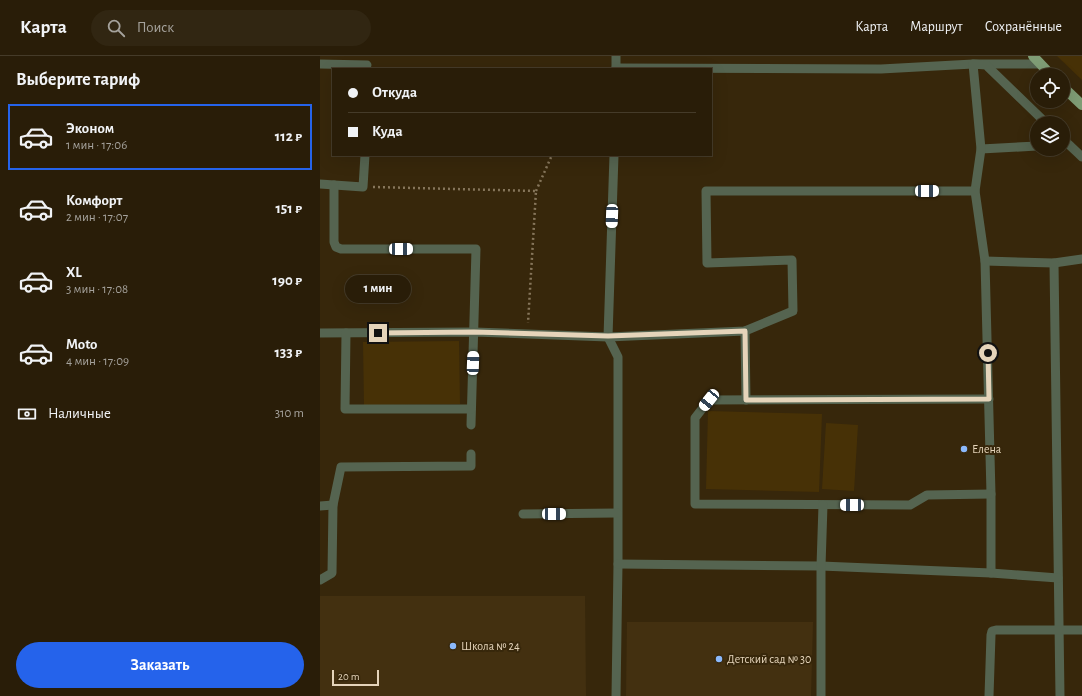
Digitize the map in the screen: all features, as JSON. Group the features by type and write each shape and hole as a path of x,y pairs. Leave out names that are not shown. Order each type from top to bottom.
{"main road":[{"path":"1033,56 1044,68"},
{"path":"1070,94 1082,106"}],"lane":[{"path":"616,56 616,68"},
{"path":"320,64 367,63"},
{"path":"712,69 881,69 973,64 1040,64"},
{"path":"973,64 981,149 975,191 985,261 991,494 991,573"},
{"path":"986,65 1039,116"},
{"path":"981,149 1030,146"},
{"path":"1070,148 1082,157"},
{"path":"320,184 363,186 365,156"},
{"path":"614,156 608,336 618,357 618,564 616,696"},
{"path":"334,185 334,242 336,247 341,249 476,249 471,425"},
{"path":"320,333 474,332 527,335 608,336 745,331 793,311 792,260 707,263 706,190 975,191"},
{"path":"985,261 1054,263 1082,259"},
{"path":"1054,263 1060,696"},
{"path":"745,331 746,400"},
{"path":"346,333 345,409 471,409"},
{"path":"989,399 709,400 695,418 695,504 910,505 927,495 991,494"},
{"path":"320,580 332,573 333,505 341,467 471,466 471,454"},
{"path":"320,506 333,505"},
{"path":"820,696 821,566 824,505"},
{"path":"522,514 618,513"},
{"path":"618,564 821,566 991,573 1058,578"},
{"path":"989,696 992,631 1082,630"}],"path":[{"path":"527,335 536,191 552,156"},
{"path":"363,186 536,191"}],"shaded area":[{"path":"1057,56 1082,56 1082,80 1070,68"},
{"path":"459,341 460,404 364,405 363,342"},
{"path":"708,411 822,414 819,492 706,489"},
{"path":"826,423 858,425 854,491 822,489"},
{"name":"Школа № 24","path":"320,596 585,596 586,696 320,696"},
{"name":"Детский сад № 30","path":"627,622 813,622 811,696 626,696"}],"place":[{"name":"Елена","path":"964,449"},
{"name":"Школа № 24","path":"453,646"},
{"name":"Детский сад № 30","path":"719,659"}],"route":[{"path":"378,333 474,332 527,335 608,336 745,331 746,400 989,399 988,353"}]}
